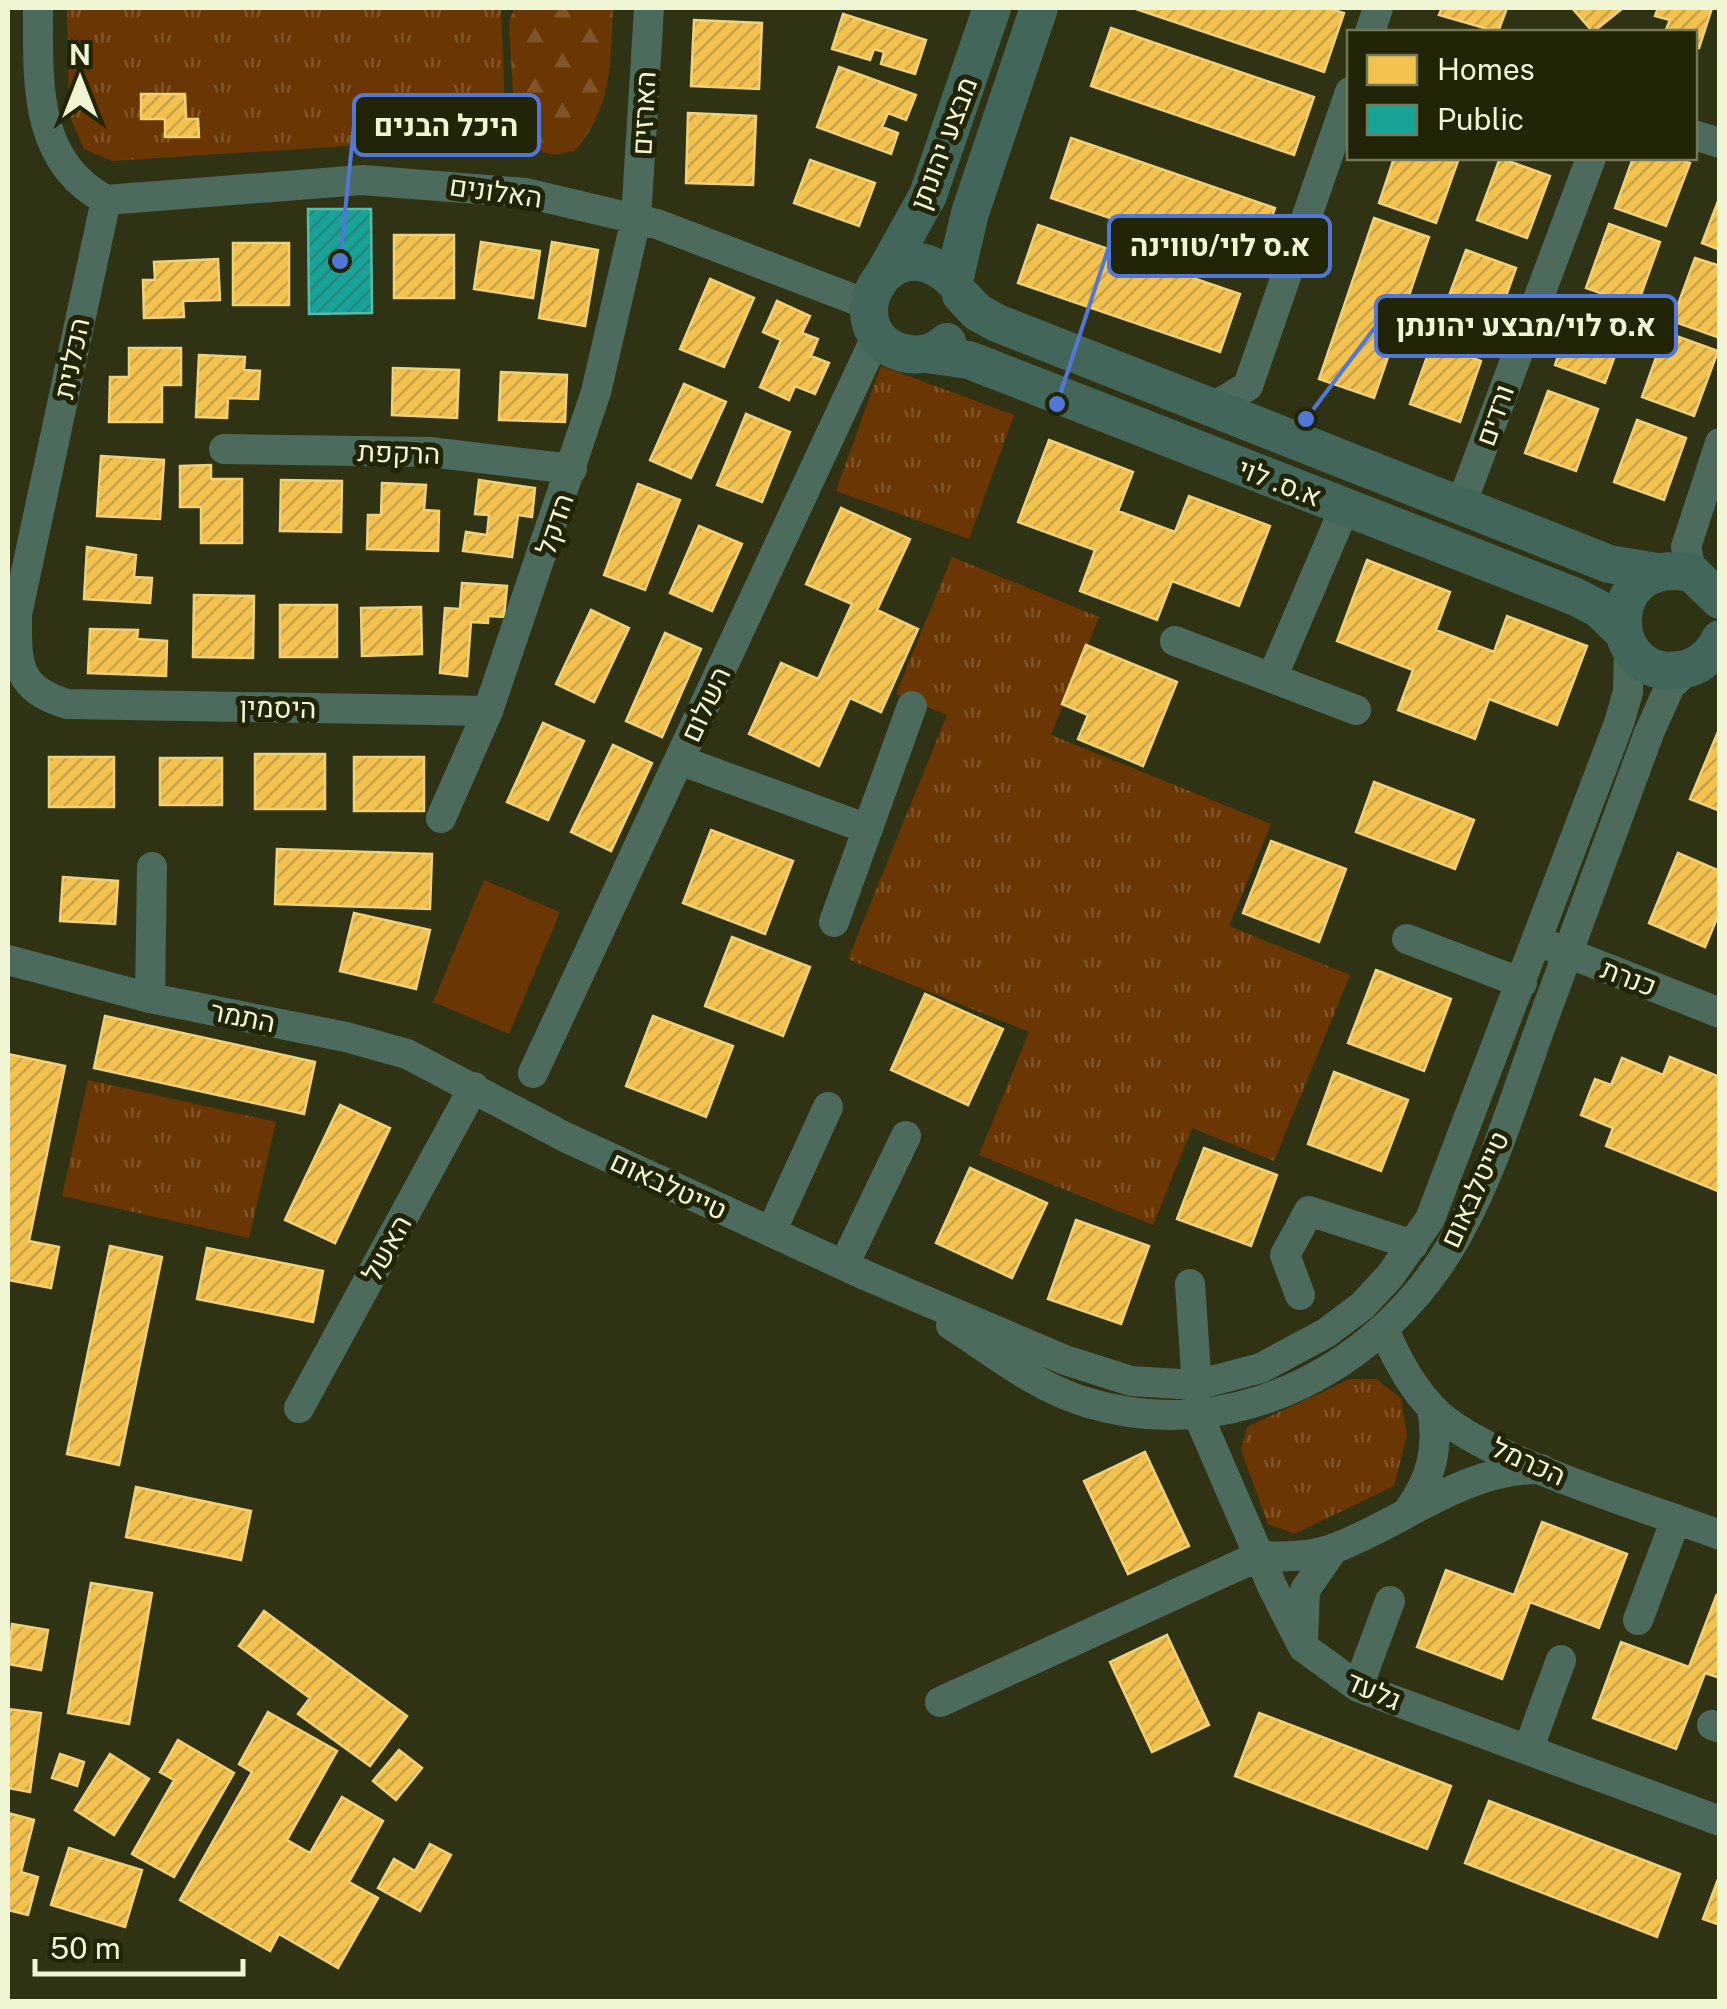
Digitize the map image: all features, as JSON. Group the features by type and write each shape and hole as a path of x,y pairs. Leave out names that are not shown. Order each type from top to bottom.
{"main road":[{"name":"מבצע יהונתן","path":"877,305 928,194 992,8"},
{"name":"מבצע יהונתן","path":"958,288 970,214 1039,8"},
{"path":"913,261 943,270 958,288 960,325 941,348 926,354 900,352 877,305 913,261"},
{"name":"א.ס. לוי","path":"958,288 977,312 997,322 1610,564 1700,585"},
{"name":"א.ס. לוי","path":"926,354 969,360 1576,597 1599,609 1655,668 1707,657"},
{"path":"1626,640 1625,602 1632,588 1700,585"}],"street":[{"path":"38,8 48,134 63,168 80,186 106,200"},
{"name":"הארזים","path":"636,219 649,8"},
{"path":"1214,407 1234,398 1248,386 1254,373 1347,101"},
{"name":"ורדים","path":"1461,505 1589,160"},
{"name":"האלונים","path":"106,200 400,180 526,193 636,219 714,243 877,305"},
{"name":"הכלנית","path":"67,704 40,696 25,683 19,662 17,614 106,200"},
{"name":"הדקל","path":"440,818 488,711 572,469 636,219"},
{"name":"השלום","path":"533,1073 679,760 877,305"},
{"path":"1700,585 1686,547 1720,443"},
{"name":"הרקפת","path":"224,448 430,452 572,469"},
{"path":"1272,678 1344,507"},
{"name":"טייטלבאום","path":"474,1088 564,1137 855,1270 1097,1372 1162,1385 1196,1385 1261,1368 1326,1333 1362,1306 1413,1245 1446,1182 1619,723 1628,692 1626,640"},
{"path":"1175,642 1356,710"},
{"name":"טייטלבאום","path":"855,1270 1053,1389 1125,1412 1198,1417 1274,1398 1344,1359 1384,1329 1414,1296 1458,1235 1656,716 1670,686 1707,657"},
{"name":"היסמין","path":"67,704 488,711"},
{"path":"834,922 912,706"},
{"path":"679,760 868,829"},
{"path":"150,998 152,868"},
{"path":"1407,939 1522,984"},
{"name":"כנרת","path":"1538,942 1720,1012"},
{"name":"התמר","path":"8,960 150,998 346,1037 407,1054 474,1088"},
{"name":"האשל","path":"299,1408 474,1088"},
{"path":"772,1232 828,1107"},
{"path":"855,1270 906,1136"},
{"path":"1300,1295 1285,1255 1309,1211 1413,1245"},
{"name":"גלעד","path":"1190,1284 1198,1417 1258,1556 1303,1647 1358,1686 1720,1822"},
{"name":"הכרמל","path":"1384,1329 1432,1408 1457,1429 1541,1469 1720,1535"},
{"path":"1408,1511 1424,1490 1434,1458 1432,1408"},
{"path":"940,1702 1258,1556 1296,1557 1334,1548 1490,1475 1541,1469"},
{"path":"1638,1620 1676,1518"},
{"path":"1303,1647 1305,1590 1334,1548"},
{"path":"1358,1686 1390,1601"},
{"path":"1528,1750 1561,1660"}],"green space":[{"path":"67,8 501,8 505,109 520,149 394,143 112,161 84,149 69,115"},
{"path":"515,8 613,8 610,66 603,100 575,151 552,155 528,147 514,111 509,21"},
{"path":"881,366 1014,415 969,539 836,491"},
{"path":"952,557 1099,617 1051,735 1271,824 1229,926 1350,975 1274,1161 1192,1128 1153,1225 979,1155 1029,1032 848,959 947,715 896,694"},
{"path":"484,880 560,912 509,1034 433,1002"},
{"path":"88,1080 276,1122 249,1238 62,1196"},
{"path":"1350,1379 1376,1379 1401,1398 1407,1435 1394,1486 1294,1534 1268,1524 1241,1450 1247,1427"}],"building: Homes":[{"path":"1133,8 1327,8 1344,13 1324,72"},
{"path":"1442,8 1507,8 1499,30 1439,15"},
{"path":"1572,8 1623,8 1596,30"},
{"path":"1658,8 1712,8 1699,48 1697,30 1666,30 1670,20 1655,16"},
{"path":"843,14 926,40 915,74 881,64 884,52 874,49 870,60 832,49"},
{"path":"694,20 762,23 759,89 691,86"},
{"path":"1111,28 1314,97 1294,155 1091,86"},
{"path":"839,67 916,95 906,120 888,113 882,127 898,133 891,154 817,127"},
{"path":"141,94 185,94 186,119 198,119 199,137 165,137 165,119 141,119"},
{"path":"688,113 756,116 753,185 686,183"},
{"path":"1071,138 1275,208 1254,267 1051,198"},
{"path":"810,160 875,183 859,226 794,203"},
{"path":"1393,160 1458,160 1436,223 1379,203"},
{"path":"1499,160 1550,176 1527,238 1477,220"},
{"path":"1632,160 1690,163 1666,226 1615,208"},
{"path":"1720,196 1720,250 1702,243"},
{"path":"1374,218 1429,237 1374,398 1319,379"},
{"path":"1609,224 1660,242 1637,306 1586,288"},
{"path":"1038,225 1240,294 1220,352 1018,283"},
{"path":"394,235 454,235 454,298 394,298"},
{"path":"481,242 540,251 533,298 474,289"},
{"path":"552,242 598,250 585,326 539,318"},
{"path":"233,243 289,243 289,305 233,305"},
{"path":"1466,250 1516,268 1494,330 1443,312"},
{"path":"1695,258 1720,266 1720,338 1672,321"},
{"path":"218,259 220,300 183,301 184,317 144,318 143,280 155,280 154,262"},
{"path":"710,279 754,298 724,367 680,349"},
{"path":"777,301 810,316 802,333 818,339 811,356 829,363 815,394 795,386 789,400 760,387 781,340 763,332"},
{"path":"1577,302 1628,320 1605,383 1555,365"},
{"path":"1665,332 1718,351 1694,416 1642,397"},
{"path":"1432,343 1481,361 1460,422 1410,404"},
{"path":"129,348 181,348 181,385 162,385 162,422 109,422 110,377 129,377"},
{"path":"199,355 245,357 244,370 260,371 258,399 228,398 227,418 196,417"},
{"path":"393,368 459,370 457,418 392,415"},
{"path":"501,372 567,375 565,422 499,420"},
{"path":"684,384 726,402 691,478 650,460"},
{"path":"1548,391 1598,409 1576,471 1525,453"},
{"path":"746,414 790,432 762,502 717,485"},
{"path":"1637,420 1686,438 1664,500 1614,482"},
{"path":"1049,440 1133,472 1118,511 1175,532 1189,496 1270,526 1239,606 1172,581 1157,620 1080,591 1095,550 1018,522"},
{"path":"101,456 164,460 160,519 97,516"},
{"path":"211,465 211,479 242,479 242,543 201,543 201,507 180,507 180,466"},
{"path":"281,480 342,481 341,532 280,531"},
{"path":"479,480 535,488 532,517 518,515 512,557 463,551 466,532 487,535 489,515 475,514"},
{"path":"382,483 426,485 424,510 439,511 438,551 367,549 368,515 381,515"},
{"path":"638,484 680,500 645,590 604,575"},
{"path":"841,508 910,539 877,610 918,629 881,712 850,698 819,766 749,734 781,663 818,679 852,604 806,584"},
{"path":"699,526 742,544 712,611 670,593"},
{"path":"87,547 136,555 134,577 152,578 150,603 84,599"},
{"path":"1367,560 1450,592 1436,630 1494,652 1507,616 1587,646 1557,725 1489,699 1475,739 1398,710 1413,670 1337,641"},
{"path":"462,583 507,586 504,617 488,616 488,623 471,622 467,676 440,673 445,608 460,609"},
{"path":"194,595 254,596 253,658 193,657"},
{"path":"280,605 337,605 337,657 280,657"},
{"path":"421,607 422,654 362,656 361,608"},
{"path":"591,610 629,628 594,702 556,684"},
{"path":"90,629 138,630 137,639 167,641 166,676 88,673"},
{"path":"665,633 701,649 662,737 626,721"},
{"path":"1086,645 1177,682 1143,766 1078,739 1088,715 1062,704"},
{"path":"543,723 584,741 548,820 507,802"},
{"path":"1720,727 1720,811 1690,799"},
{"path":"613,745 652,763 611,851 571,832"},
{"path":"255,754 325,754 325,809 255,809"},
{"path":"49,757 114,757 114,807 49,807"},
{"path":"354,757 424,757 424,811 354,811"},
{"path":"160,758 222,758 222,805 160,805"},
{"path":"1374,782 1474,820 1455,869 1356,832"},
{"path":"711,830 793,861 765,934 683,903"},
{"path":"1271,841 1346,869 1319,942 1243,913"},
{"path":"277,849 432,854 430,909 275,904"},
{"path":"1678,853 1720,871 1720,911 1705,947 1649,923"},
{"path":"63,877 118,881 115,924 60,921"},
{"path":"354,913 430,930 416,989 340,971"},
{"path":"732,937 810,967 783,1036 705,1006"},
{"path":"1376,970 1451,999 1424,1071 1348,1043"},
{"path":"925,994 1003,1029 968,1105 891,1070"},
{"path":"105,1016 315,1062 304,1114 94,1068"},
{"path":"653,1016 733,1046 706,1117 626,1086"},
{"path":"8,1054 65,1066 29,1241 59,1247 51,1288 8,1280"},
{"path":"1670,1057 1720,1077 1720,1192 1606,1146 1613,1128 1581,1115 1595,1079 1611,1085 1622,1058 1663,1075"},
{"path":"1334,1072 1408,1100 1381,1171 1308,1144"},
{"path":"340,1105 390,1128 335,1243 285,1220"},
{"path":"1204,1148 1277,1175 1251,1246 1177,1219"},
{"path":"970,1168 1047,1203 1012,1278 936,1243"},
{"path":"1076,1220 1149,1246 1121,1324 1048,1299"},
{"path":"110,1246 162,1257 119,1465 67,1454"},
{"path":"207,1248 323,1271 313,1322 197,1299"},
{"path":"1145,1452 1189,1546 1128,1574 1084,1481"},
{"path":"136,1487 251,1511 241,1560 126,1537"},
{"path":"1542,1522 1627,1554 1599,1628 1530,1602 1502,1679 1417,1647 1446,1570 1514,1595"},
{"path":"91,1583 152,1593 129,1724 68,1713"},
{"path":"1717,1594 1720,1678 1705,1673 1676,1749 1593,1718 1621,1642 1689,1667"},
{"path":"264,1611 407,1716 370,1766 298,1714 310,1698 239,1646"},
{"path":"12,1624 48,1630 41,1670 8,1664"},
{"path":"1167,1635 1209,1725 1152,1752 1110,1662"},
{"path":"8,1709 41,1713 30,1792 8,1788"},
{"path":"268,1712 337,1751 287,1840 310,1853 342,1797 383,1821 349,1882 378,1898 338,1968 279,1934 270,1951 180,1900 252,1772 239,1764"},
{"path":"1259,1713 1451,1786 1427,1849 1235,1776"},
{"path":"178,1740 234,1773 174,1877 132,1854 174,1780 160,1772"},
{"path":"399,1750 422,1768 396,1800 373,1781"},
{"path":"60,1754 84,1762 77,1786 52,1778"},
{"path":"110,1754 149,1779 114,1835 75,1810"},
{"path":"1489,1801 1680,1874 1657,1937 1465,1863"},
{"path":"8,1813 34,1820 21,1872 38,1877 28,1915 8,1910"},
{"path":"430,1844 451,1855 420,1911 378,1888 394,1859 415,1871"},
{"path":"69,1848 142,1870 125,1927 51,1905"},
{"path":"1720,1874 1720,1925 1703,1919"}],"building: Public":[{"path":"308,209 371,209 372,313 309,314"}],"place":[{"name":"היכל הבנים","path":"340,261"},
{"name":"א.ס לוי/טווינה","path":"1057,404"},
{"name":"א.ס לוי/מבצע יהונתן","path":"1306,419"}]}
